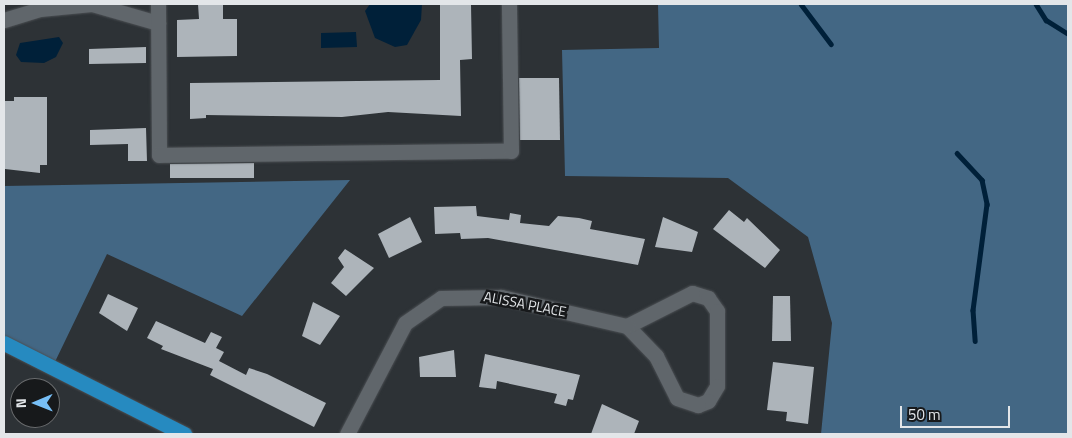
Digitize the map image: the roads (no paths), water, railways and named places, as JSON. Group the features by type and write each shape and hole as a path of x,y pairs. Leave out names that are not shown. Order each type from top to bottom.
{"main road":[{"path":"4,343 184,434"}],"street":[{"path":"4,20 40,10 92,4 158,23"},
{"path":"158,4 159,155 510,152 509,4"},
{"path":"687,295 708,298 717,311 718,386 714,395 698,405 677,398 656,356 627,326 687,295"},
{"name":"ALISSA PLACE","path":"347,434 405,324 441,298 502,297 627,326"}],"waterway":[{"path":"801,4 831,44"},
{"path":"1036,4 1046,20 1068,34"},
{"path":"957,153 982,180 987,204 973,310 975,341"}]}
